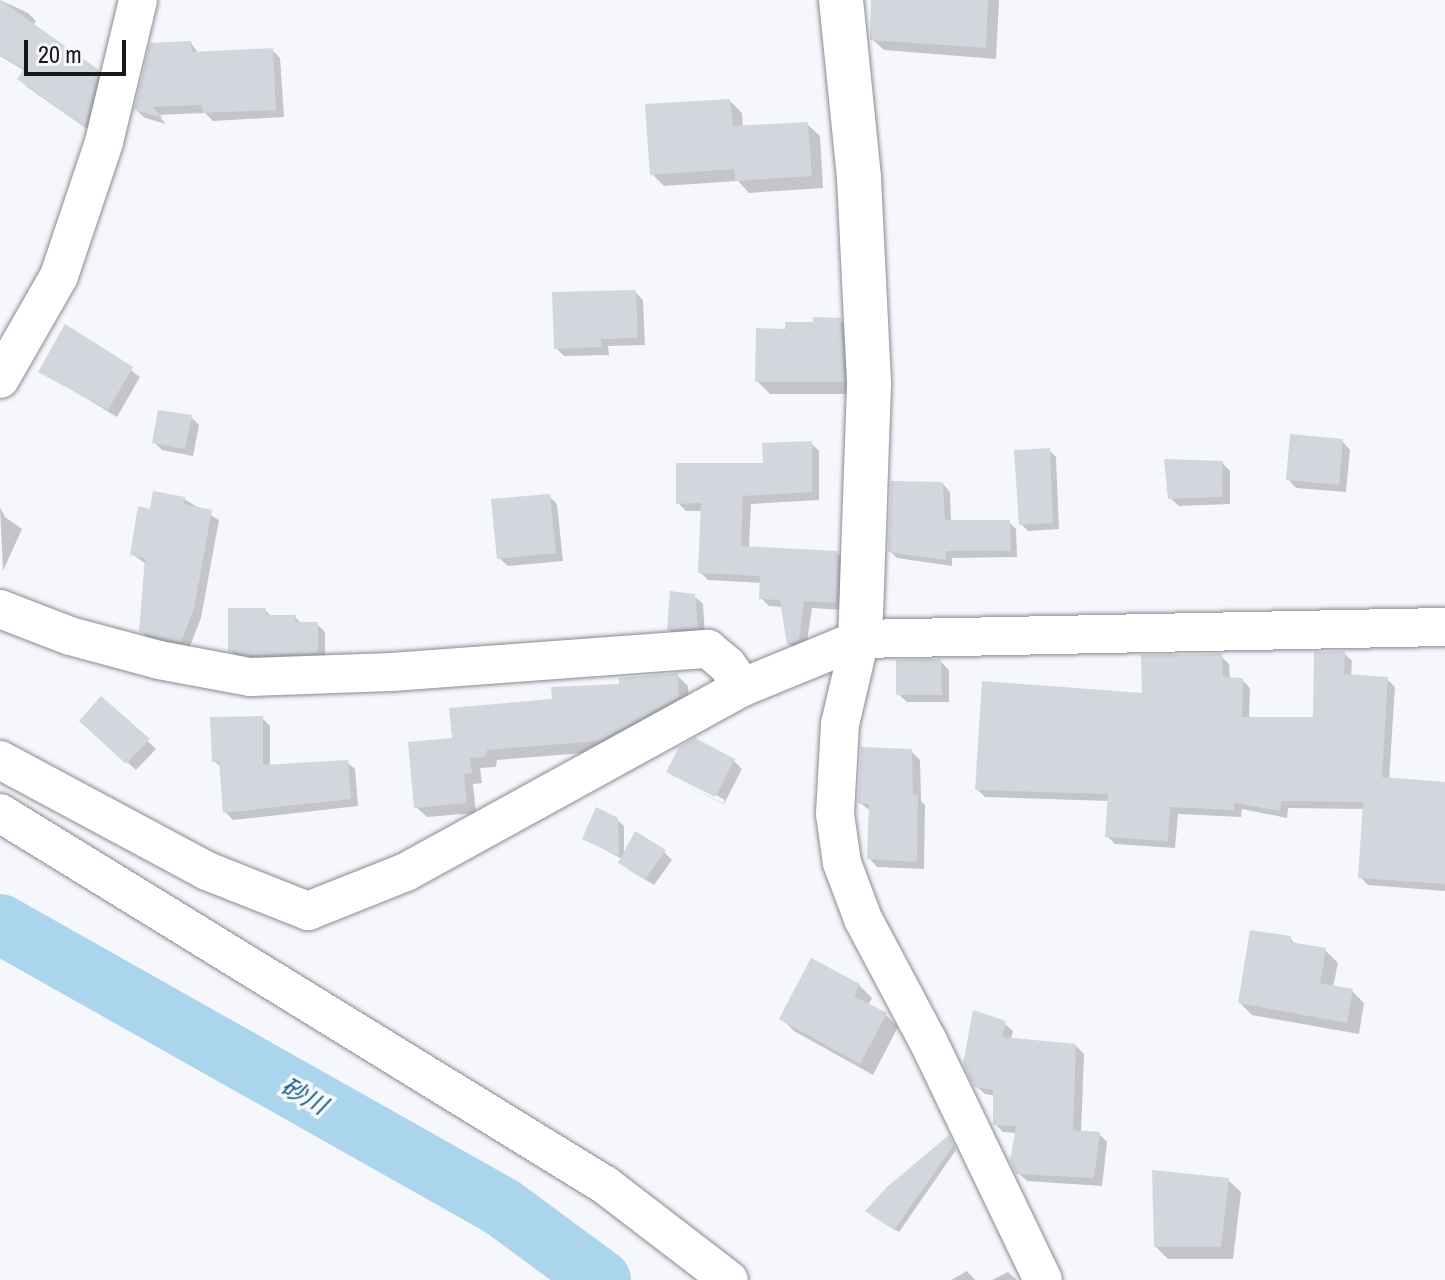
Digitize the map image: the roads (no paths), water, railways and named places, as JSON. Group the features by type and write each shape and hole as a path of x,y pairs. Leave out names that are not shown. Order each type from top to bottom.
{"street":[{"path":"0,379 59,276 104,142 138,0"},
{"path":"841,0 859,178 869,385 860,639 840,724 835,814 842,863 863,919 928,1041 1043,1280"},
{"path":"0,609 70,636 159,660 250,677 392,672 708,649 727,665 743,687"},
{"path":"0,760 207,871 308,911 406,872 743,687 860,639 1445,627"},
{"path":"0,813 605,1185 729,1280"}],"waterway":[{"name":"砂川","path":"0,924 502,1207 601,1280"}]}
